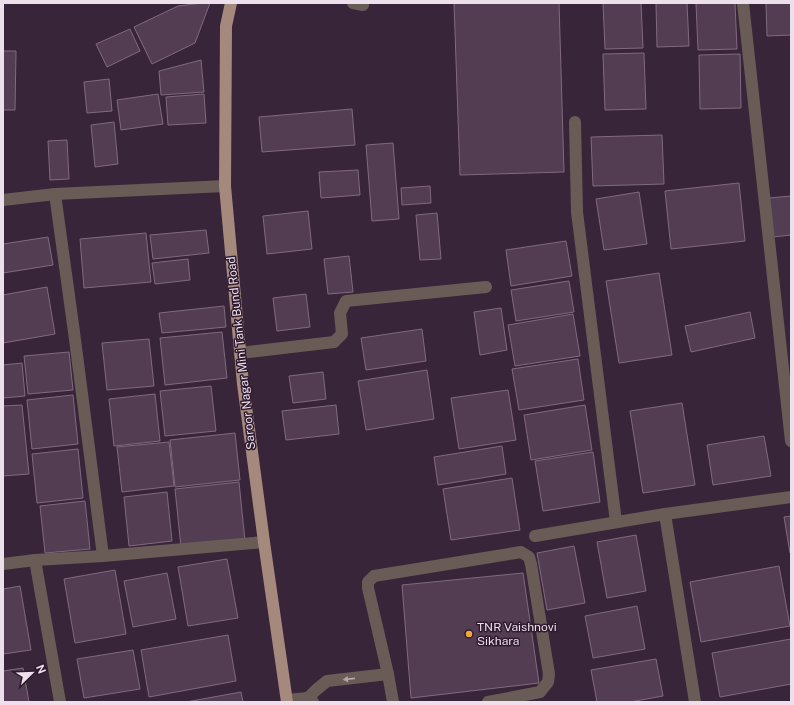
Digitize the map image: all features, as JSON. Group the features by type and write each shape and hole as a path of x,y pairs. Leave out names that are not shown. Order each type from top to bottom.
{"main road":[{"name":"Saroor Nagar Mini Tank Bund Road","path":"231,3 226,26 224,186 243,384 287,701"}],"street":[{"path":"742,3 791,441"},
{"path":"575,122 577,212 616,522"},
{"path":"3,200 55,194 224,186"},
{"path":"55,194 103,556"},
{"path":"240,353 334,342 342,334 340,313 346,301 486,287"},
{"path":"535,536 665,514 791,497"},
{"path":"665,514 695,702"},
{"path":"3,564 35,560 103,556 264,542"},
{"path":"393,702 368,588 368,582 374,576 521,552 529,557 531,564 549,674 548,682 540,692 488,702"},
{"path":"35,560 60,702"},
{"path":"287,701 311,700 316,690 327,681 388,674"}],"building":[{"path":"210,3 195,43 152,64 134,27 178,6"},
{"path":"454,3 559,3 564,172 460,175"},
{"path":"603,3 641,3 643,48 605,49"},
{"path":"656,3 687,3 689,46 657,47"},
{"path":"696,3 735,3 737,49 698,50"},
{"path":"766,3 791,3 791,35 767,36"},
{"path":"130,29 140,51 107,67 96,44"},
{"path":"3,51 16,51 15,110 3,110"},
{"path":"644,53 646,109 605,110 603,54"},
{"path":"740,54 741,108 700,109 699,55"},
{"path":"201,60 204,92 161,95 159,71"},
{"path":"109,79 112,111 87,113 84,82"},
{"path":"158,94 163,124 121,130 117,100"},
{"path":"204,94 206,123 168,125 166,97"},
{"path":"352,109 355,145 262,152 259,117"},
{"path":"114,122 118,164 95,167 91,125"},
{"path":"662,135 664,184 593,186 591,137"},
{"path":"67,140 69,179 50,180 48,141"},
{"path":"393,143 399,219 372,221 366,145"},
{"path":"358,170 360,195 321,198 319,172"},
{"path":"739,183 745,241 671,249 665,191"},
{"path":"430,186 431,203 402,205 401,188"},
{"path":"639,192 647,244 604,250 596,199"},
{"path":"791,196 791,235 773,237 769,198"},
{"path":"308,211 312,249 267,254 263,216"},
{"path":"437,213 441,259 420,260 416,215"},
{"path":"206,230 209,253 153,259 150,235"},
{"path":"146,233 151,282 84,288 80,239"},
{"path":"48,237 53,265 3,273 3,244"},
{"path":"566,241 572,276 511,286 506,250"},
{"path":"349,256 353,292 328,294 324,259"},
{"path":"188,259 190,280 155,284 152,263"},
{"path":"659,273 672,355 619,363 606,281"},
{"path":"569,281 574,312 516,321 511,290"},
{"path":"47,287 55,334 3,343 3,295"},
{"path":"306,294 310,327 277,331 273,298"},
{"path":"224,306 226,327 162,333 159,313"},
{"path":"501,308 507,350 480,355 474,312"},
{"path":"750,312 755,338 691,352 685,326"},
{"path":"573,314 580,356 515,366 508,325"},
{"path":"422,329 426,361 366,370 361,338"},
{"path":"222,332 227,378 165,385 160,338"},
{"path":"149,339 154,386 107,390 102,343"},
{"path":"69,352 73,390 28,394 24,356"},
{"path":"578,359 584,400 519,410 512,369"},
{"path":"22,363 25,396 3,398 3,365"},
{"path":"427,370 434,419 366,430 358,381"},
{"path":"323,372 326,399 293,403 289,376"},
{"path":"211,386 216,431 165,436 160,391"},
{"path":"508,390 516,440 459,449 451,398"},
{"path":"155,394 160,441 114,446 109,399"},
{"path":"73,395 78,444 32,449 27,400"},
{"path":"682,403 695,485 643,493 630,411"},
{"path":"22,405 29,474 3,476 3,406"},
{"path":"336,405 339,434 286,440 282,411"},
{"path":"585,405 592,450 531,460 524,415"},
{"path":"235,433 240,480 175,487 170,440"},
{"path":"764,436 771,476 713,485 707,445"},
{"path":"169,442 174,486 122,492 117,447"},
{"path":"502,446 506,474 438,485 434,457"},
{"path":"78,449 83,498 37,503 32,454"},
{"path":"593,452 600,502 543,511 535,461"},
{"path":"512,478 520,530 451,540 443,489"},
{"path":"239,482 245,541 181,547 175,489"},
{"path":"167,492 172,541 129,546 124,497"},
{"path":"85,501 90,549 45,553 40,506"},
{"path":"791,516 791,553 790,553 784,517"},
{"path":"636,535 646,591 607,598 597,542"},
{"path":"574,546 585,603 547,610 537,553"},
{"path":"227,559 238,618 188,626 178,567"},
{"path":"779,566 790,626 701,642 690,582"},
{"path":"115,570 126,634 75,643 64,579"},
{"path":"167,573 176,619 133,627 124,581"},
{"name":"TNR Vaishnovi Sikhara","path":"523,573 539,683 411,698 402,585"},
{"path":"20,586 31,650 3,654 3,589"},
{"path":"637,606 645,649 593,658 585,616"},
{"path":"228,635 236,681 149,697 141,650"},
{"path":"791,639 791,684 720,697 712,653"},
{"path":"133,650 140,689 84,698 77,659"},
{"path":"656,659 663,696 630,702 597,702 591,670"},
{"path":"23,668 29,702 3,702 3,671"},
{"path":"241,692 243,702 186,702"}],"place":[{"name":"TNR Vaishnovi Sikhara","path":"469,634"}]}
